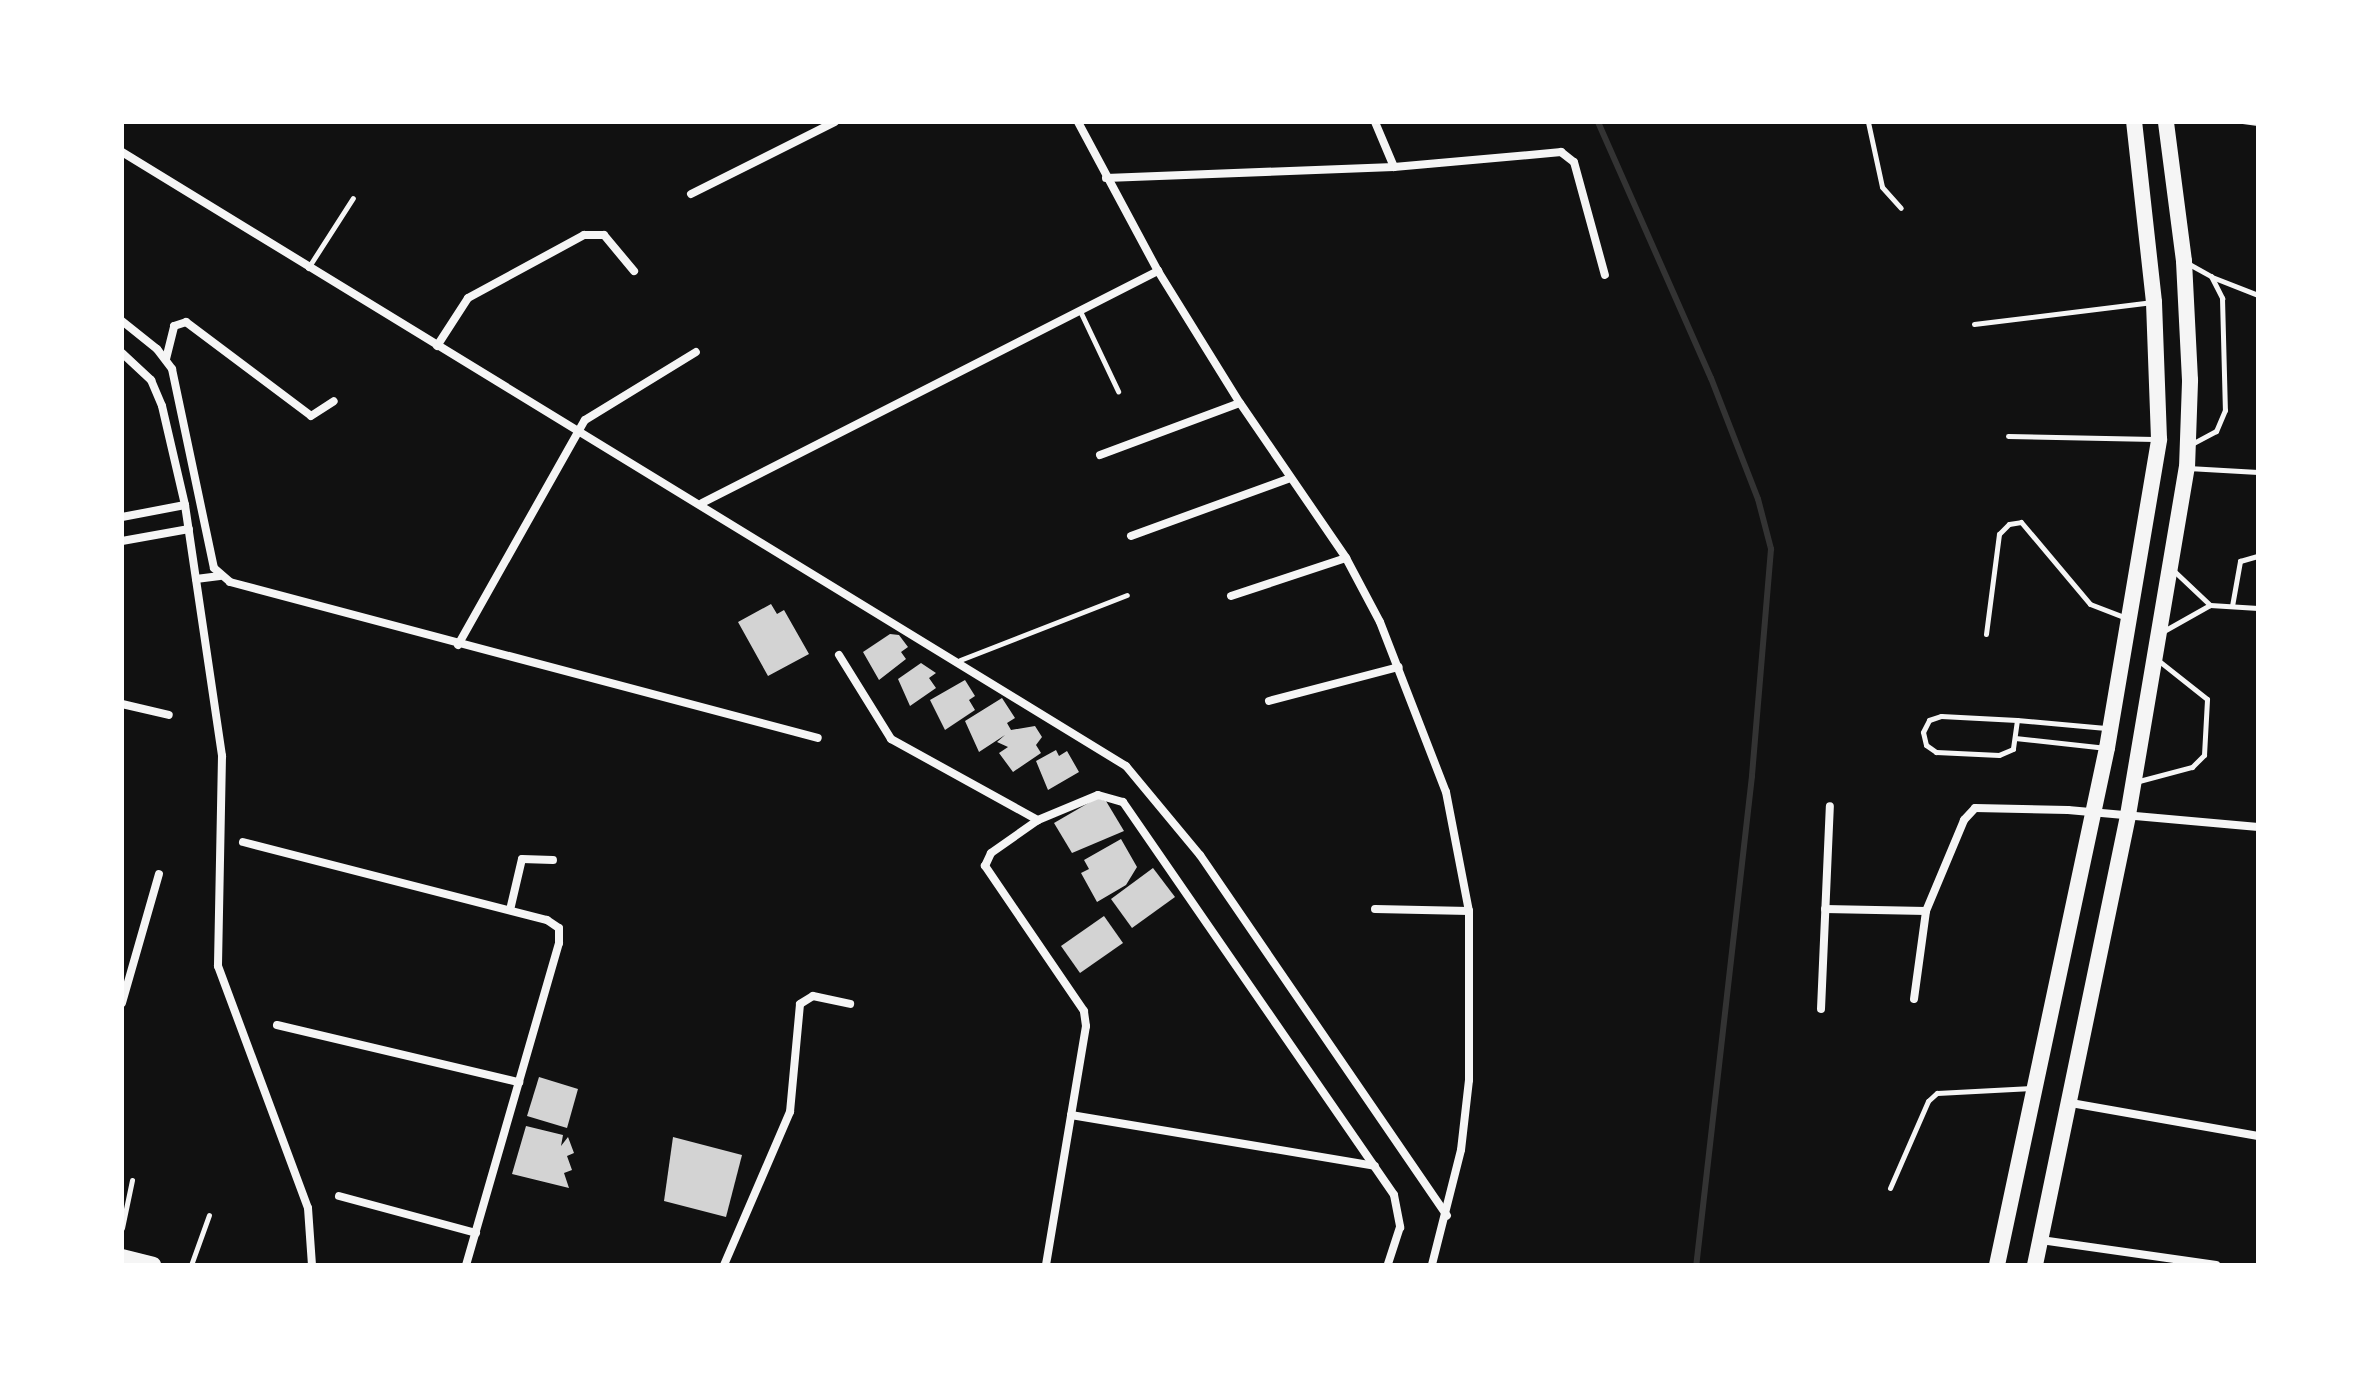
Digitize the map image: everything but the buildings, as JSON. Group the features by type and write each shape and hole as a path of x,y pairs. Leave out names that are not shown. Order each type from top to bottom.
{"main road":[{"path":"1997,1265 2111,729 2132,619 2159,439 2154,302 2134,122"},
{"path":"2035,1265 2071,1103 2128,815 2173,570 2187,468 2184,261 2166,122"},
{"path":"122,1257 153,1265"}],"street":[{"path":"691,194 835,122"},
{"path":"1078,122 1158,271 1240,403 1346,558 1399,667 1446,792 1469,911 1469,1080 1447,1216 1432,1265"},
{"path":"1375,122 1394,167"},
{"path":"122,152 308,268 960,660 1134,773 1200,855 1447,1216"},
{"path":"1106,178 1394,167 1561,152 1574,162 1605,275"},
{"path":"437,346 468,298 584,235 604,235 634,271"},
{"path":"702,503 1158,271"},
{"path":"122,321 166,359"},
{"path":"220,576 166,359 174,326 186,322 311,416 334,401"},
{"path":"458,645 579,431 597,410 696,352"},
{"path":"122,353 151,380 162,406 189,529 222,769 218,966 308,1208 312,1265"},
{"path":"1100,455 1240,403"},
{"path":"1131,536 1290,478"},
{"path":"122,517 185,505"},
{"path":"122,541 189,529"},
{"path":"1231,596 1346,558"},
{"path":"196,579 220,576 458,645 818,738"},
{"path":"839,655 891,739 1038,820"},
{"path":"1269,701 1399,667"},
{"path":"122,704 169,715"},
{"path":"1058,1265 1047,1264 1086,1026 1084,1011 985,866 991,853 1038,820 1098,795 1123,802 1375,1166 1400,1210 1388,1265"},
{"path":"1821,1009 1830,806"},
{"path":"1914,999 1926,911 1964,820 1975,808 2094,812 2258,827"},
{"path":"243,842 510,910 559,928 519,1082 466,1265"},
{"path":"510,910 522,859 553,860"},
{"path":"122,1003 159,874"},
{"path":"1375,909 1469,911"},
{"path":"1825,909 1926,911"},
{"path":"724,1265 790,1112 800,1004 805,998 850,1004"},
{"path":"277,1025 519,1082"},
{"path":"2071,1103 2258,1136"},
{"path":"1071,1115 1375,1166"},
{"path":"339,1196 476,1233"},
{"path":"2041,1240 2216,1265"}],"lane":[{"path":"1868,122 1882,187 1901,208"},
{"path":"308,268 353,198"},
{"path":"2184,261 2258,295"},
{"path":"2189,446 2216,431 2225,410 2224,316 2211,276"},
{"path":"1974,324 2154,302"},
{"path":"1080,311 1118,391"},
{"path":"2008,436 2159,439"},
{"path":"2187,468 2258,472"},
{"path":"1986,634 1999,534 2009,524 2021,522 2033,530 2090,604 2105,614 2132,619"},
{"path":"2232,606 2240,561 2258,556"},
{"path":"2173,570 2210,605"},
{"path":"960,660 1127,595"},
{"path":"2161,632 2210,605 2258,608"},
{"path":"2134,782 2192,767 2204,755 2207,699 2156,659"},
{"path":"2017,720 2013,749 1999,755 1936,752 1926,745 1923,732 1929,720 1941,716 2017,720 2111,729"},
{"path":"2015,738 2107,748"},
{"path":"1890,1188 1928,1101 1937,1093 2033,1088"},
{"path":"122,1228 132,1180"},
{"path":"191,1265 209,1215"}],"path":[{"path":"2243,122 2258,124"}],"waterway":[{"path":"1598,122 1711,378 1758,499 1771,549 1752,776 1696,1265"}]}
